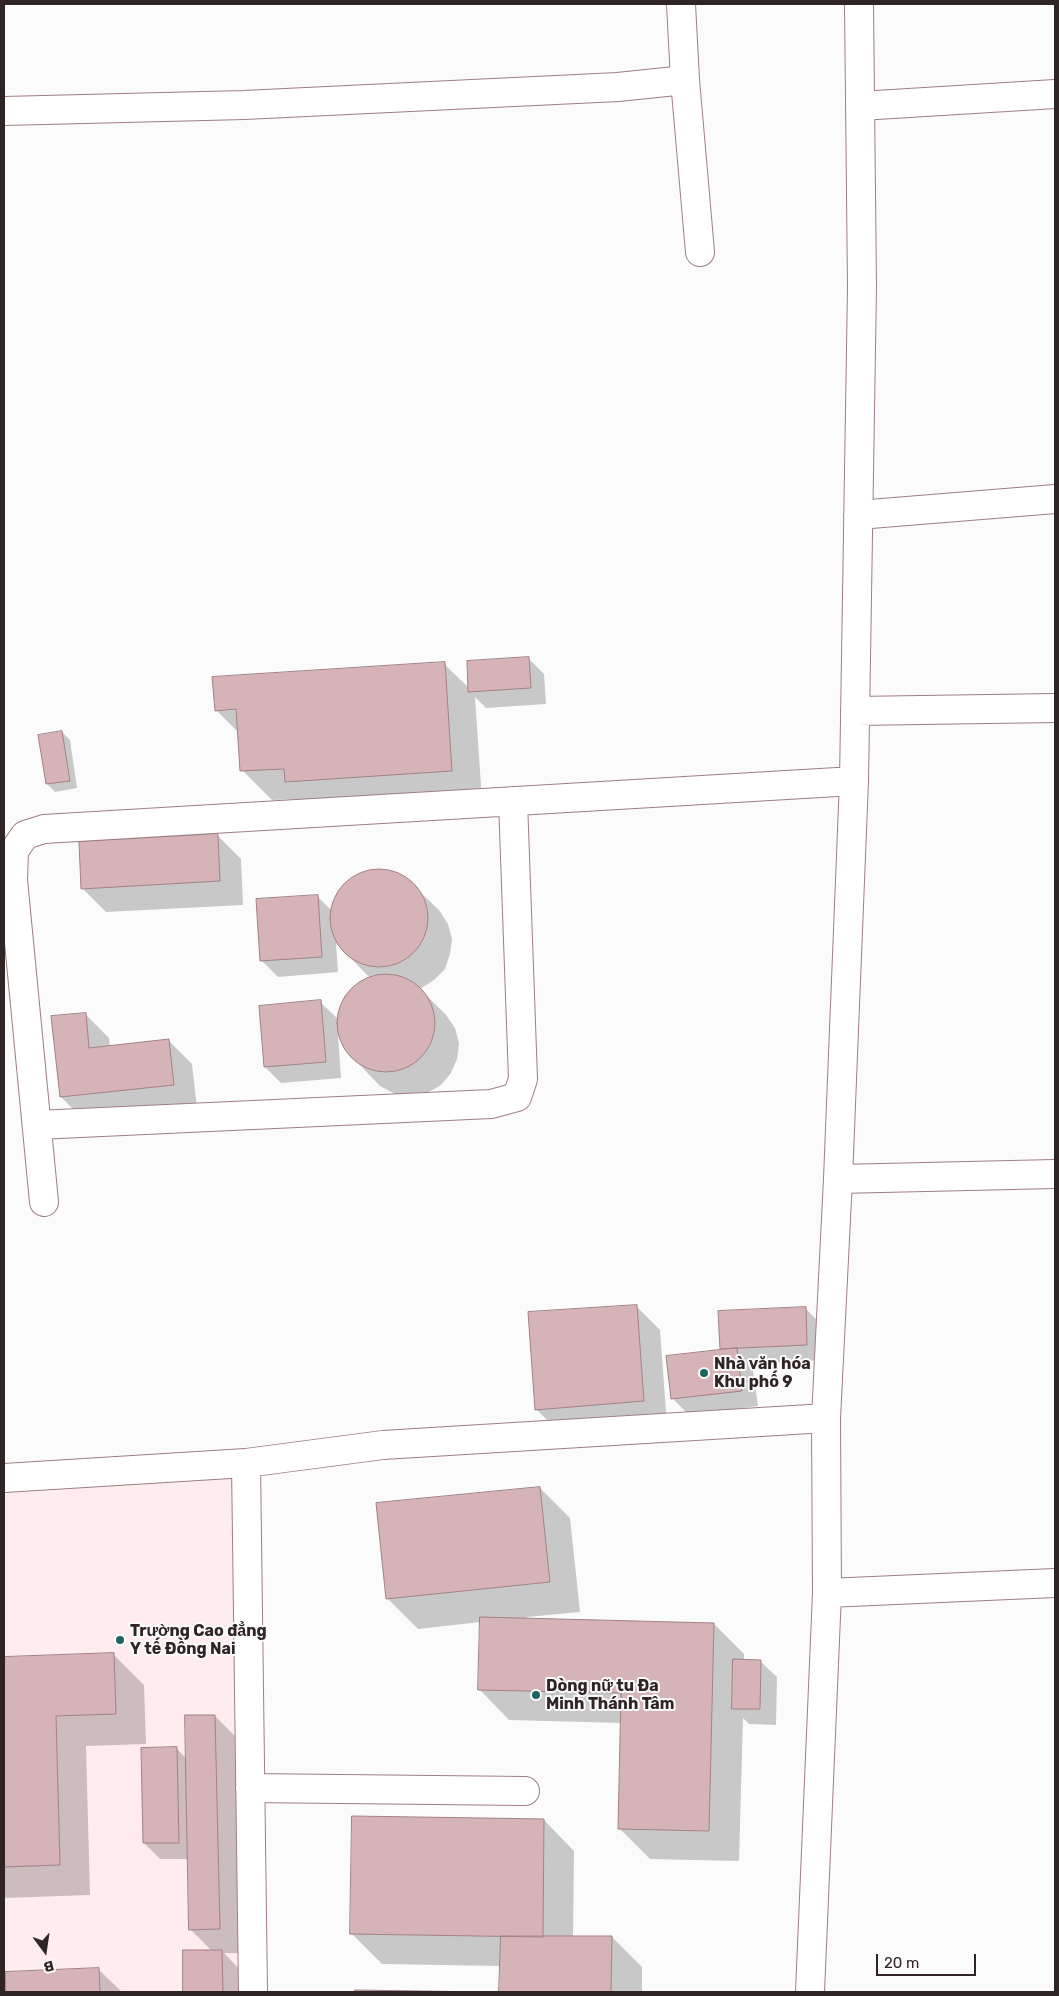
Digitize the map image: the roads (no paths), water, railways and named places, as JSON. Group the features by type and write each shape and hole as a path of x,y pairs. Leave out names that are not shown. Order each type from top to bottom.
{"street":[{"path":"681,4 685,80 700,252"},
{"path":"810,1992 827,1593 826,1418 854,781 862,287 858,4"},
{"path":"4,111 244,105 618,87 685,80"},
{"path":"860,106 1055,94"},
{"path":"858,515 1055,499"},
{"path":"855,710 1055,708"},
{"path":"44,1202 14,880 14,851 25,835 44,829 854,781"},
{"path":"37,1126 492,1104 517,1097 523,1079 513,801"},
{"path":"838,1179 1055,1174"},
{"path":"4,1478 246,1463 383,1444 826,1418"},
{"path":"246,1463 253,1992"},
{"path":"827,1593 1055,1583"},
{"path":"250,1788 525,1791"}],"place":[{"name":"Nhà văn hóa Khu phố 9","path":"704,1373"},
{"name":"Trường Cao đẳng Y tế Đồng Nai","path":"120,1640"},
{"name":"Dòng nữ tu Đa Minh Thánh Tâm","path":"536,1695"}]}
